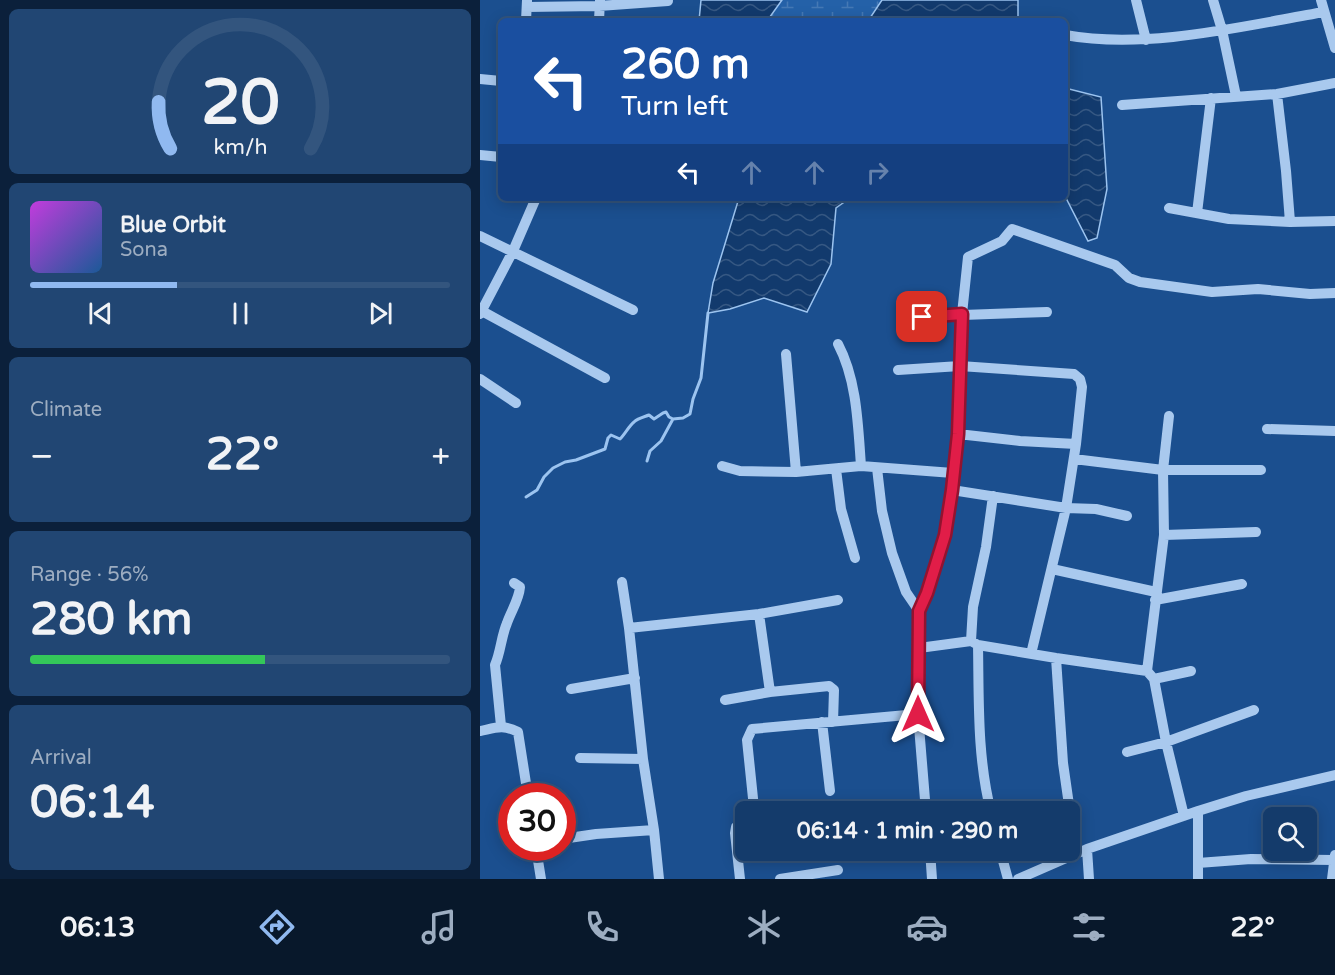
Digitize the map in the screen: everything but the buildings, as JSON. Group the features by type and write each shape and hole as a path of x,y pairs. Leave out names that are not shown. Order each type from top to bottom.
{"street":[{"path":"1136,0 1146,40"},
{"path":"1213,0 1236,96"},
{"path":"1321,0 1332,30 1335,48"},
{"path":"526,18 527,3 668,1"},
{"path":"1068,36 1086,39 1146,40 1222,30 1324,12"},
{"path":"480,79 498,81"},
{"path":"1122,105 1277,94 1335,83"},
{"path":"1277,94 1290,222"},
{"path":"1197,213 1211,99"},
{"path":"480,155 498,157"},
{"path":"535,201 513,251 481,312 605,378"},
{"path":"1169,208 1229,219 1290,222 1335,221"},
{"path":"925,801 918,714 919,611 945,535 952,490 958,434 962,314 968,257 1002,240 1012,229 1115,265 1130,278 1140,282 1212,292 1258,289 1310,294 1335,293"},
{"path":"480,236 633,310"},
{"path":"907,317 1047,312"},
{"path":"838,344 849,370 857,416 861,466"},
{"path":"786,354 796,472"},
{"path":"898,370 960,366 1074,374 1080,379 1082,387 1076,444 1066,508 1031,654"},
{"path":"480,379 516,403"},
{"path":"1169,416 1163,470 1164,535 1155,596 1151,675 1184,816"},
{"path":"1268,429 1335,430"},
{"path":"958,434 1076,444"},
{"path":"1074,459 1163,470 1261,470"},
{"path":"722,466 740,471 796,472 861,466 953,473"},
{"path":"877,468 882,511 892,553 906,592 919,611"},
{"path":"836,469 841,509 855,558"},
{"path":"952,490 1066,508 1096,509 1127,516"},
{"path":"988,801 980,734 973,607 986,547 993,496"},
{"path":"1164,535 1256,532"},
{"path":"1052,569 1155,596 1242,584"},
{"path":"622,582 659,879"},
{"path":"501,726 495,665 506,625 519,593 519,587 514,583"},
{"path":"629,627 759,614 838,600"},
{"path":"759,614 770,692"},
{"path":"919,648 974,643 1151,675 1191,671"},
{"path":"1056,658 1063,763 1068,801"},
{"path":"571,689 635,678"},
{"path":"725,700 770,692 832,687 834,690 828,722 830,791"},
{"path":"1127,752 1166,742 1254,710"},
{"path":"753,801 747,740 752,729 918,714"},
{"path":"480,731 501,726 518,732 526,783"},
{"path":"580,758 643,759"},
{"path":"1080,852 1246,796 1335,775"},
{"path":"1197,811 1198,879"},
{"path":"576,837 654,830"},
{"path":"1087,849 1089,879"},
{"path":"1198,863 1334,857 1332,879"},
{"path":"538,861 541,879"},
{"path":"738,861 740,879"},
{"path":"931,861 932,879"},
{"path":"1003,861 1008,879"},
{"path":"1018,879 1059,861"},
{"path":"780,879 838,870"}],"green space":[{"path":"782,0 882,0 870,18 769,18"}],"water":[{"path":"701,0 782,0 769,18 699,18"},
{"path":"882,0 1018,0 1018,18 870,18"},
{"path":"1068,89 1101,97 1107,189 1097,238 1088,241 1068,201"},
{"path":"738,201 846,201 836,208 831,264 807,312 764,298 730,309 708,313 713,283"}],"waterway":[{"path":"647,461 650,451 661,441 673,419 683,418 690,414 701,378 708,313"},
{"path":"526,497 537,490 544,477 553,468 605,449 611,435 620,439 637,420 649,415 654,419 666,412 673,419"}],"route":[{"path":"918,714 919,611 945,535 952,490 958,434 962,314 922,317"}]}
